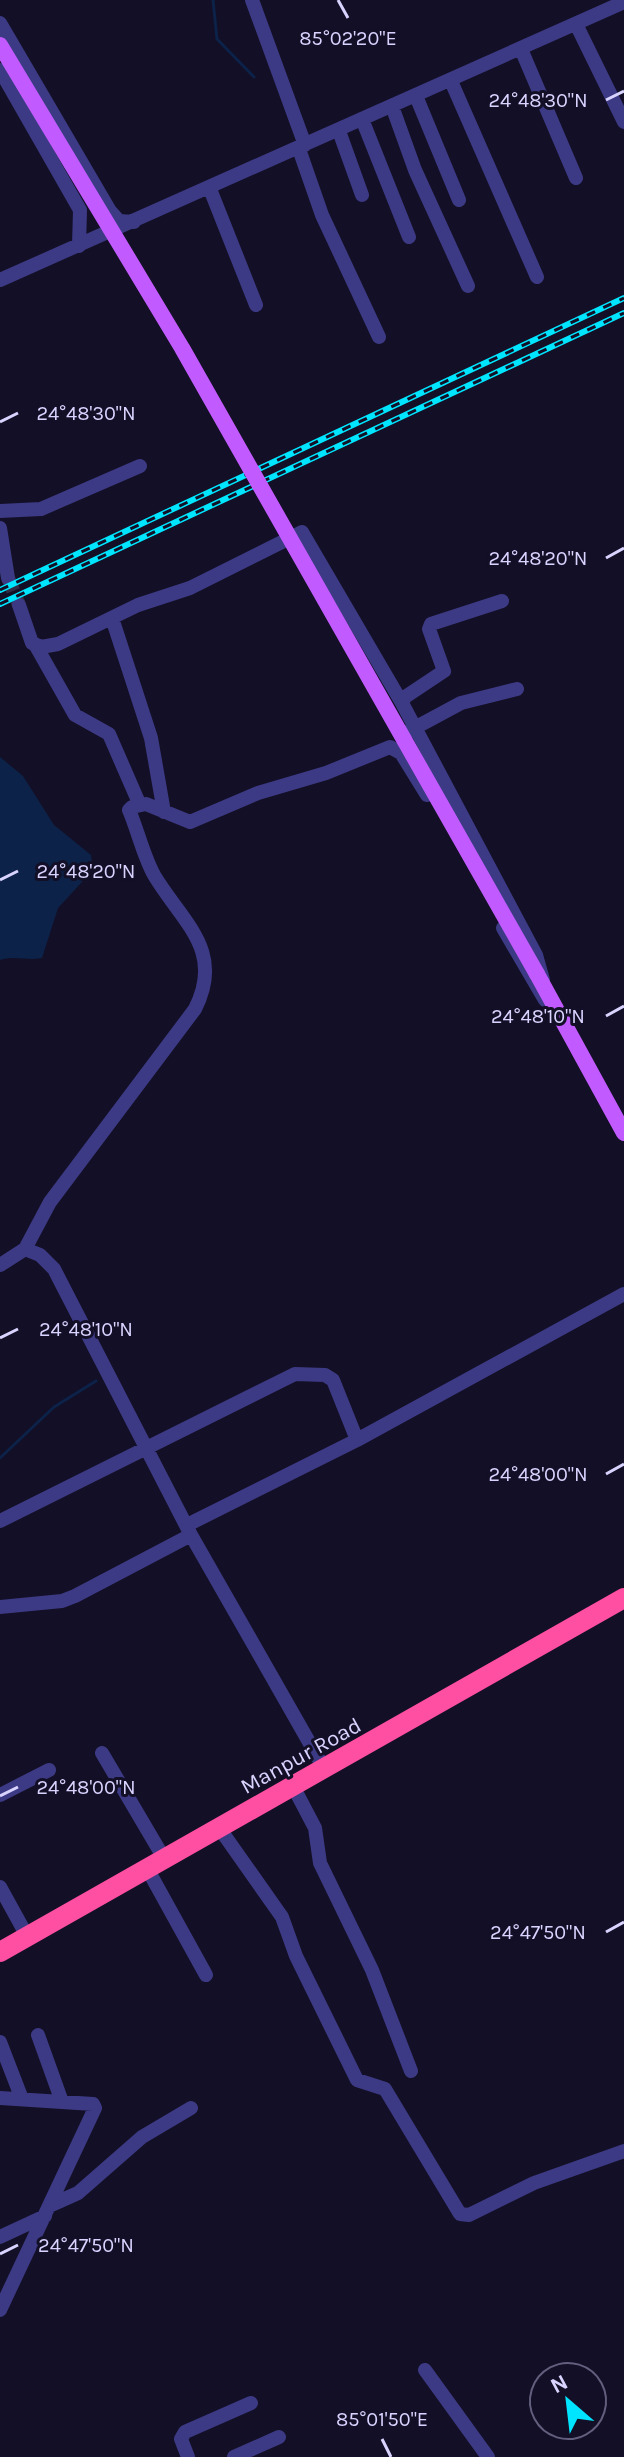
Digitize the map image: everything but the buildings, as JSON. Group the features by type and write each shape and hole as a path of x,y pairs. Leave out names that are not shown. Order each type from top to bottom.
{"highway":[{"name":"Manpur Road","path":"0,1952 294,1788 624,1598"}],"main road":[{"path":"0,45 113,232 540,979 624,1133"}],"street":[{"path":"252,0 322,215 379,337"},
{"path":"0,280 624,2"},
{"path":"0,23 110,211 119,221 134,222"},
{"path":"576,24 624,122"},
{"path":"521,49 576,178"},
{"path":"0,70 80,210 79,246"},
{"path":"451,81 537,277"},
{"path":"416,96 459,200"},
{"path":"392,106 415,170 468,286"},
{"path":"362,119 409,237"},
{"path":"339,131 362,195"},
{"path":"210,189 256,305"},
{"path":"0,511 27,512 55,505 140,466"},
{"path":"0,528 8,578"},
{"path":"36,646 58,644 138,605 190,588 302,532 402,703 536,955 540,979"},
{"path":"402,703 405,697 444,671 430,625 502,601"},
{"path":"19,605 29,639 75,715 109,734 139,803 185,822 195,821 258,793 326,773 391,747 414,727 461,703 517,689"},
{"path":"112,618 151,738 164,812"},
{"path":"391,747 401,753 447,827 523,968 556,1012"},
{"path":"0,1265 25,1249 50,1202 195,1009 206,983 205,957 194,934 155,875 129,810 139,803"},
{"path":"25,1249 40,1255 54,1269 145,1450 325,1770"},
{"path":"0,1607 62,1601 75,1596 189,1530 624,1294"},
{"path":"0,1521 295,1374 325,1375 333,1380 357,1440"},
{"path":"102,1753 206,1975"},
{"path":"0,1795 49,1770"},
{"path":"294,1788 315,1828 320,1863 372,1970 411,2071"},
{"path":"220,1829 282,1917 296,1956 357,2080 385,2089 463,2215 554,2175 624,2151"},
{"path":"0,1887 27,1936"},
{"path":"38,2035 61,2099"},
{"path":"0,2042 22,2099"},
{"path":"0,2098 61,2099 93,2104 95,2108 0,2310"},
{"path":"0,2237 78,2193 142,2137 191,2108"},
{"path":"425,2370 488,2457"},
{"path":"188,2457 181,2439 185,2432 251,2403"},
{"path":"234,2457 279,2437"}],"water":[{"path":"0,757 23,776 54,825 91,855 93,870 58,908 42,958 0,960"}],"waterway":[{"path":"213,0 217,39 254,77"},
{"path":"0,1458 54,1407 96,1381"}],"tunnel":[{"path":"8,578 19,605"}],"railway":[{"path":"0,590 624,298"},
{"path":"0,604 624,313"}]}
